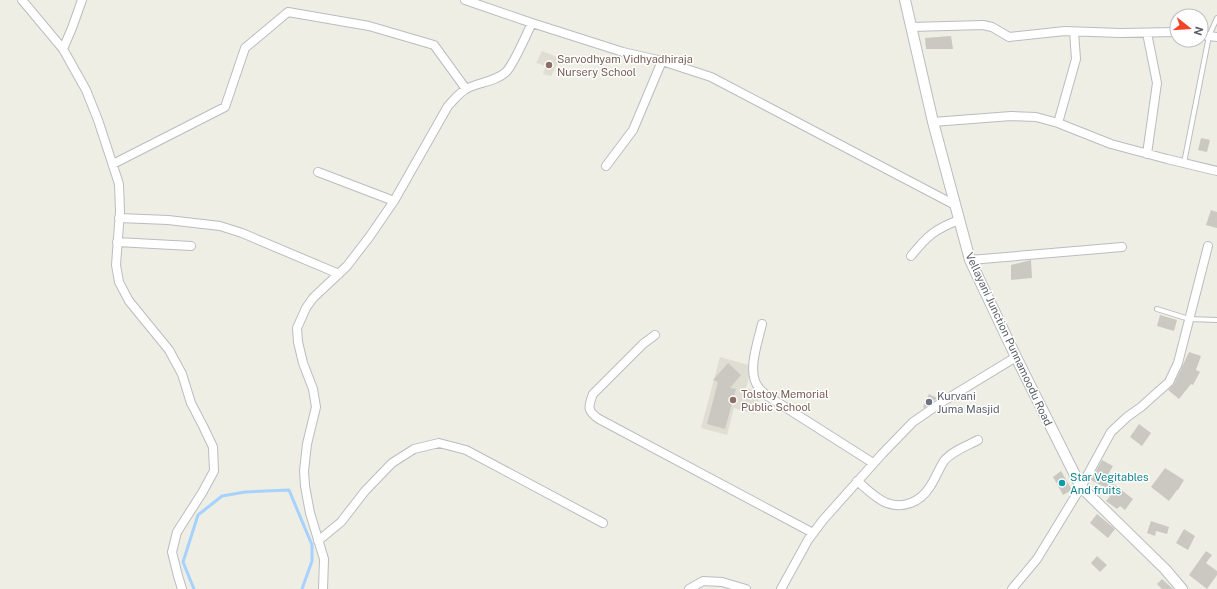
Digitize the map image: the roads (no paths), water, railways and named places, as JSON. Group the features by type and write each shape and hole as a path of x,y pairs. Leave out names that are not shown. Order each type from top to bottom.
{"street":[{"path":"22,0 63,49 86,90 98,120 119,184 119,218 116,265 119,282 129,301 169,350 182,374 191,403 213,447 214,471 177,532 172,552 182,589"},
{"path":"63,49 82,0"},
{"path":"465,0 623,52 662,61 712,77 955,205"},
{"name":"Vellayani Junction Punnamoodu Road","path":"905,0 933,122 970,260 1016,357 1081,487 1165,569 1182,589"},
{"path":"113,164 226,107 245,48 288,12 369,26 434,45 466,89"},
{"path":"323,589 324,559 310,513 304,471 307,444 316,407 314,389 303,363 298,342 297,328 306,308 313,298 347,266 394,201 448,106 466,89 493,80 506,72 514,60 532,23"},
{"path":"911,27 983,25 1010,37 1065,31 1120,33 1169,32"},
{"path":"1058,123 1076,59 1074,32"},
{"path":"1146,154 1157,83 1147,33"},
{"path":"606,166 633,130 662,61"},
{"path":"933,122 1010,116 1036,117 1058,123 1111,144 1217,171"},
{"path":"318,172 394,201"},
{"path":"119,218 168,220 220,226 242,233 339,274"},
{"path":"912,256 924,240 933,232 944,225 959,220"},
{"path":"117,242 191,246"},
{"path":"1012,589 1038,559 1081,487 1111,432 1169,382 1178,363 1208,246"},
{"path":"970,260 1122,247"},
{"path":"762,324 753,371 755,381 759,388 766,395 874,463"},
{"path":"655,335 643,344 593,394 589,403 589,408 592,414 813,533"},
{"path":"781,589 808,540 823,520 857,481 913,422 942,402 1016,357"},
{"path":"857,481 886,503 897,506 908,505 917,500 928,489 944,461 952,453 978,440"},
{"path":"318,541 341,522 365,491 392,463 414,449 439,443 466,450 603,523"},
{"path":"689,589 703,581 722,582 746,589"}],"lane":[{"path":"1209,36 1217,18"},
{"path":"1184,163 1207,48"},
{"path":"1157,309 1189,319 1217,320"}],"waterway":[{"path":"194,589 183,562 198,515 222,496 245,492 289,490 312,545 312,561 302,589"}],"place":[{"name":"Sarvodhyam Vidhyadhiraja Nursery School","path":"549,65"},
{"name":"Tolstoy Memorial Public School","path":"733,400"},
{"name":"Kurvani Juma Masjid","path":"929,402"},
{"name":"Star Vegitables And fruits","path":"1062,483"}]}
